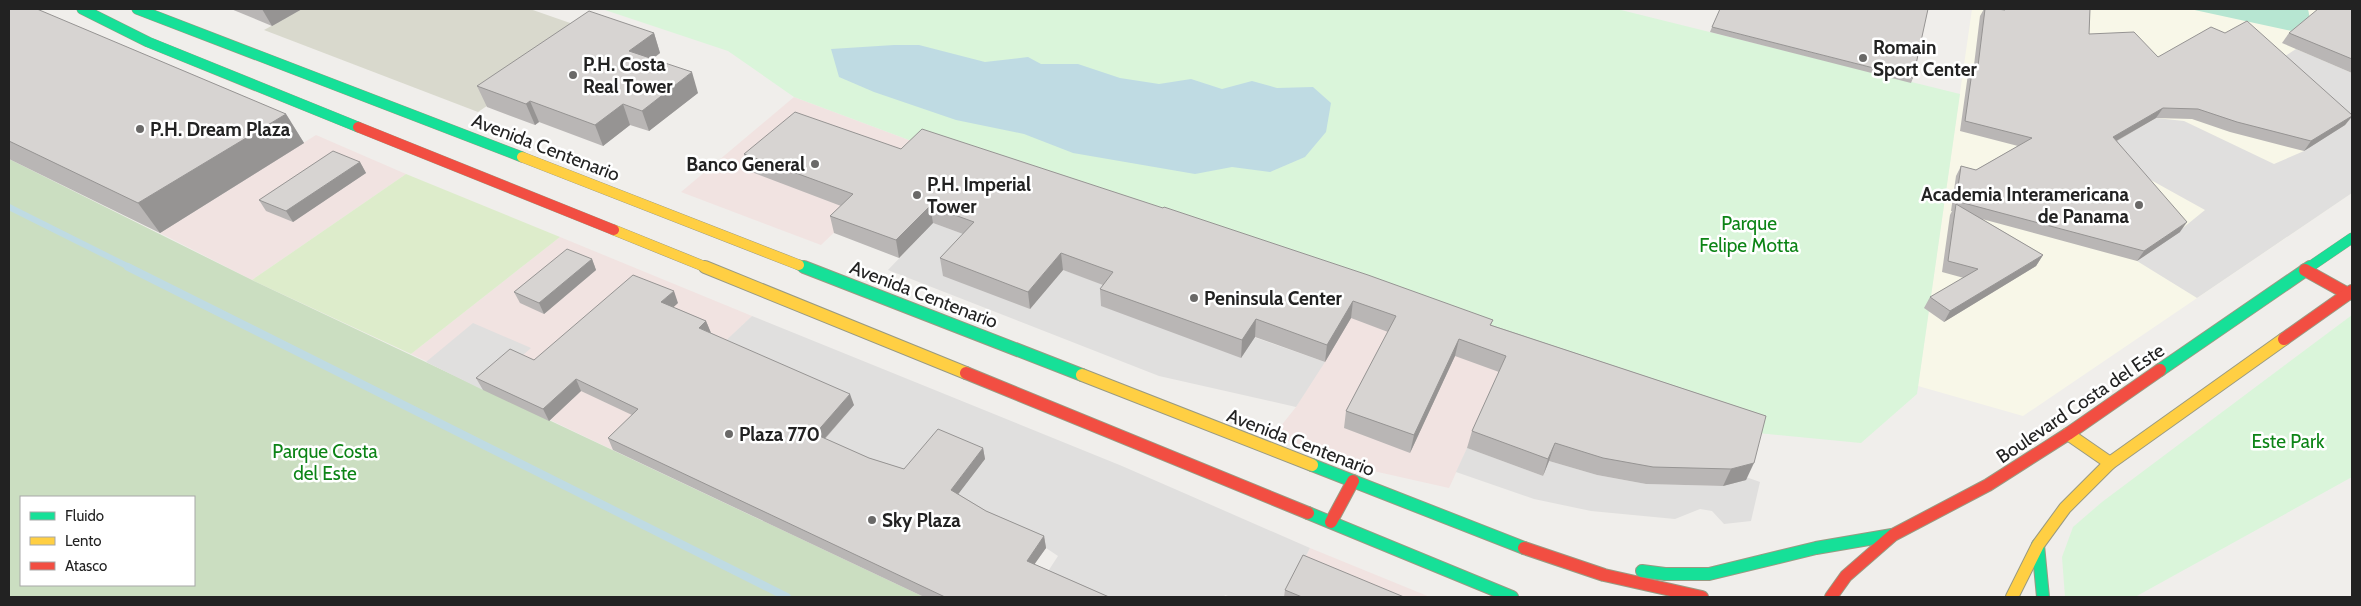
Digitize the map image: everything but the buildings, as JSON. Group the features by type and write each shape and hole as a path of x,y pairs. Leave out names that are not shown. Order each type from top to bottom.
{"main road":[{"path":"82,9 148,42 591,221 1130,435 1331,522 1512,597"},
{"name":"Avenida Centenario","path":"137,9 623,196 1150,406 1353,481 1574,567 1658,590 1702,597"},
{"path":"591,221 623,196"},
{"name":"Boulevard Costa del Este","path":"1831,597 1846,576 1893,534 1988,485 2068,434 2352,238"},
{"path":"2012,597 2038,545 2064,508 2110,463 2350,292 2305,270"},
{"path":"2068,434 2110,463"},
{"path":"1331,522 1353,481"},
{"path":"1574,567 1606,566 1665,574 1709,574 1816,548 1893,534"},
{"path":"2038,545 2043,597"}],"shaded area":[{"path":"302,9 530,9 596,32 478,112 264,30"},
{"name":"Academia Interamericana de Panama","path":"1972,9 2352,9 2352,193 2023,416 1918,386"},
{"path":"2296,49 2352,73 2352,193 2197,298 2137,261 2173,236 2205,210 2122,164 2115,142 2156,118 2184,121 2274,164 2304,151 2305,142 2276,62"},
{"path":"794,97 925,146 821,245 681,192"},
{"path":"316,135 406,174 252,280 160,233"},
{"path":"933,223 977,239 1030,309 1063,270 1325,362 1296,407 1159,376 888,270"},
{"path":"560,237 752,316 613,450 411,354"},
{"path":"1366,293 1515,344 1449,488 1360,468 1273,436 1296,407"},
{"path":"752,316 1122,466 1310,548 1285,597 1231,597 1225,595 1224,597 1085,597 1043,579 1058,556 1046,548 953,501 985,459 907,481 872,470 702,363"},
{"path":"473,323 531,348 483,390 426,362"},
{"path":"1467,448 1543,476 1549,461 1597,475 1646,484 1723,486 1745,480 1746,477 1760,482 1751,521 1724,524 1712,511 1700,509 1675,519 1591,511 1534,499 1456,472"},
{"path":"1310,548 1430,597 1285,597"}],"green space":[{"name":"Parque Felipe Motta","path":"602,9 1617,9 1960,94 1917,394 1861,443 1758,433 925,146 794,97 728,51"},
{"path":"2190,9 2308,9 2310,20 2296,32"},
{"name":"Parque Costa del Este","path":"9,159 252,280 924,597 9,597"},
{"path":"406,174 560,237 411,354 252,280"},
{"name":"Este Park","path":"2352,315 2352,477 2135,597 2065,597 2062,557 2073,527 2102,502"}],"water":[{"path":"919,45 985,62 1028,57 1041,64 1078,64 1120,78 1159,84 1191,79 1222,89 1252,81 1277,88 1313,87 1331,103 1326,132 1305,157 1270,172 1232,167 1195,174 1073,153 1024,134 956,120 874,92 839,77 831,49"}],"waterway":[{"path":"9,207 131,268"},
{"path":"128,267 787,597"}],"traffic: fast":[{"path":"82,9 148,42 358,127"},
{"path":"137,9 522,157"},
{"path":"2160,370 2352,238"},
{"path":"799,265 1082,375"},
{"path":"1312,465 1524,548"},
{"path":"1308,513 1512,597"},
{"path":"1642,571 1665,574 1709,574 1816,548 1892,535"},
{"path":"2038,545 2043,597"}],"traffic: slow":[{"path":"522,157 799,265"},
{"path":"614,230 966,373"},
{"path":"2012,597 2038,545 2065,508 2110,463 2284,339"},
{"path":"1082,375 1312,465"},
{"path":"2068,434 2110,463"}],"traffic: jam":[{"path":"358,127 614,230"},
{"path":"2305,270 2348,294"},
{"path":"2284,339 2352,291"},
{"path":"1831,597 1846,576 1893,535 1988,485 2068,434 2160,370"},
{"path":"966,373 1308,513"},
{"path":"1331,522 1353,481"},
{"path":"1524,548 1604,575 1702,597"}],"place":[{"name":"Romain Sport Center","path":"1863,58"},
{"name":"P.H. Costa Real Tower","path":"573,75"},
{"name":"P.H. Dream Plaza","path":"140,129"},
{"name":"Banco General","path":"815,164"},
{"name":"P.H. Imperial Tower","path":"917,195"},
{"name":"Academia Interamericana de Panama","path":"2139,205"},
{"name":"Peninsula Center","path":"1194,298"},
{"name":"Plaza 770","path":"729,434"},
{"name":"Sky Plaza","path":"872,520"}]}
